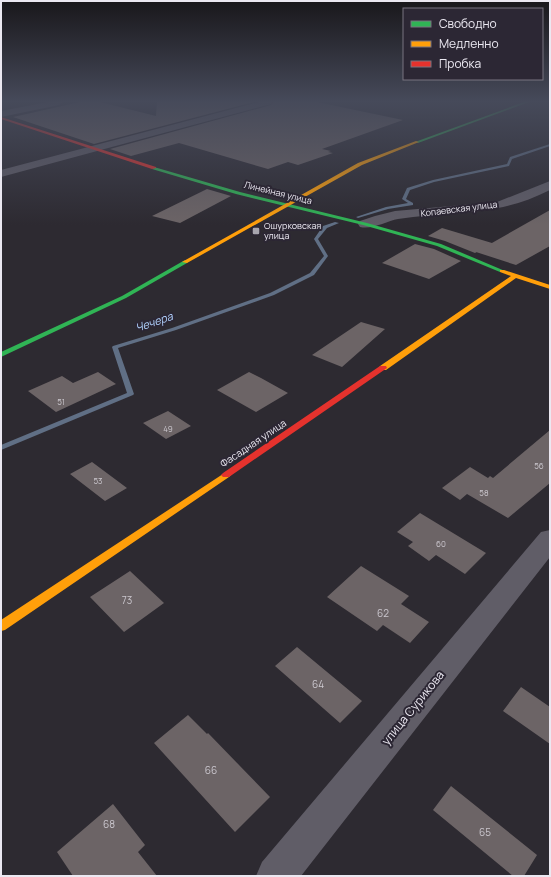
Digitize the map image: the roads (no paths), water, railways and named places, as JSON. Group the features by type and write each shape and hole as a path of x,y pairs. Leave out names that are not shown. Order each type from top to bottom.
{"street":[{"name":"Линейная улица","path":"74,143 238,193 365,224 439,245 515,276 550,287"},
{"path":"1,174 115,143"},
{"path":"1,355 124,297 335,177 382,154 413,143"},
{"name":"Копаевская улица","path":"365,224 376,219 394,216 489,207 531,195 550,185"},
{"name":"Фасадная улица","path":"1,626 363,382 515,276"},
{"name":"улица Сурикова","path":"276,876 550,539"}],"waterway":[{"name":"Чечера","path":"358,217 387,208 412,204 404,199 408,189 433,181 508,165 511,158 550,145"},
{"name":"Чечера","path":"1,448 131,394 115,347 174,329 272,294 312,274 326,256 316,239 325,227 337,223"}],"place":[{"name":"Ошурковская улица","path":"256,231"}]}
